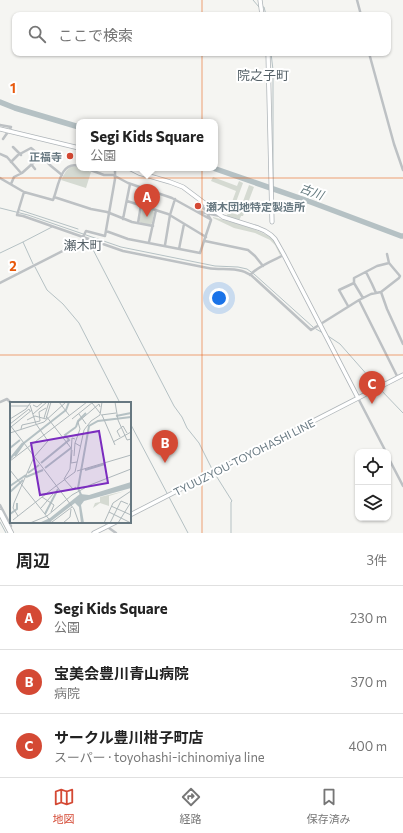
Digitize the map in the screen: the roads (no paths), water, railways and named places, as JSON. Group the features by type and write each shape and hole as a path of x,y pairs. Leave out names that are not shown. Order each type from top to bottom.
{"highway":[{"path":"0,512 10,531"}],"main road":[{"path":"260,0 262,12"},
{"path":"268,56 272,222"},
{"path":"0,129 76,147"},
{"path":"135,171 179,185 188,190 223,217 258,228 271,235 277,241 318,325 326,335 358,398"},
{"name":"TYUUZYOU-TOYOHASHI LINE","path":"131,514 403,375"},
{"path":"94,533 114,523"}],"street":[{"path":"357,0 359,12"},
{"path":"370,56 394,144 403,170"},
{"path":"0,125 11,127 2,140"},
{"path":"13,147 21,155"},
{"path":"11,162 16,157 31,148 62,174"},
{"path":"0,154 7,157 21,173"},
{"path":"11,184 14,177 41,156"},
{"path":"32,164 35,169"},
{"path":"0,178 24,192 52,201 62,174 69,166 76,165"},
{"path":"93,171 104,175 113,175 130,184 175,199 211,220"},
{"path":"86,237 86,231 105,238 115,171"},
{"path":"123,219 130,184"},
{"path":"24,192 17,215 53,224 126,251 217,270 237,270 252,273 311,330 348,306 370,294 381,292 399,278 400,276 389,263 387,254"},
{"path":"54,197 91,210 109,213 138,224 153,226"},
{"path":"165,246 170,215 175,199"},
{"path":"198,199 211,220"},
{"path":"127,201 170,215 206,236"},
{"path":"138,224 141,205"},
{"path":"150,242 156,210"},
{"path":"194,210 223,217"},
{"path":"106,231 128,238 200,253 211,220"},
{"path":"179,249 184,224"},
{"path":"0,283 86,237"},
{"path":"205,241 248,250 263,266"},
{"path":"252,273 284,255"},
{"path":"363,298 354,283 354,278 377,266 389,263"},
{"path":"366,272 376,293"},
{"path":"348,306 339,290 354,283"},
{"path":"381,292 403,344"},
{"path":"359,300 398,378"},
{"path":"358,398 384,449"},
{"path":"0,402 7,399 10,402"},
{"path":"391,463 403,486"},
{"path":"0,505 11,526 10,531"},
{"path":"106,523 116,533"}],"waterway":[{"path":"253,0 259,7"},
{"path":"262,7 264,7 265,12"},
{"path":"271,56 273,70 273,189"},
{"name":"古川","path":"0,102 76,126"},
{"name":"古川","path":"218,170 403,236"},
{"path":"0,208 28,215 121,247 215,266 247,269 313,327"},
{"path":"20,210 78,229"},
{"path":"23,242 52,227"},
{"path":"88,240 174,406 182,417 187,428 199,443 213,471"},
{"path":"0,253 23,242 33,264"},
{"path":"35,267 47,290 63,304 79,323 119,402"},
{"path":"316,329 323,333"},
{"path":"328,336 340,344 377,386"},
{"path":"379,388 403,413"},
{"path":"131,425 188,533"},
{"path":"215,474 232,501 231,533"},
{"path":"0,522 6,533"}],"place":[{"name":"正福寺","path":"70,156"},
{"name":"瀬木団地特定製造所","path":"198,206"},
{"name":"Segi Kids Square","path":"147,217"},
{"name":"サークル豊川柑子町店","path":"372,404"},
{"name":"宝美会豊川青山病院","path":"165,463"}],"district":[{"name":"院之子町","path":"263,75"},
{"name":"瀬木町","path":"83,245"}]}
